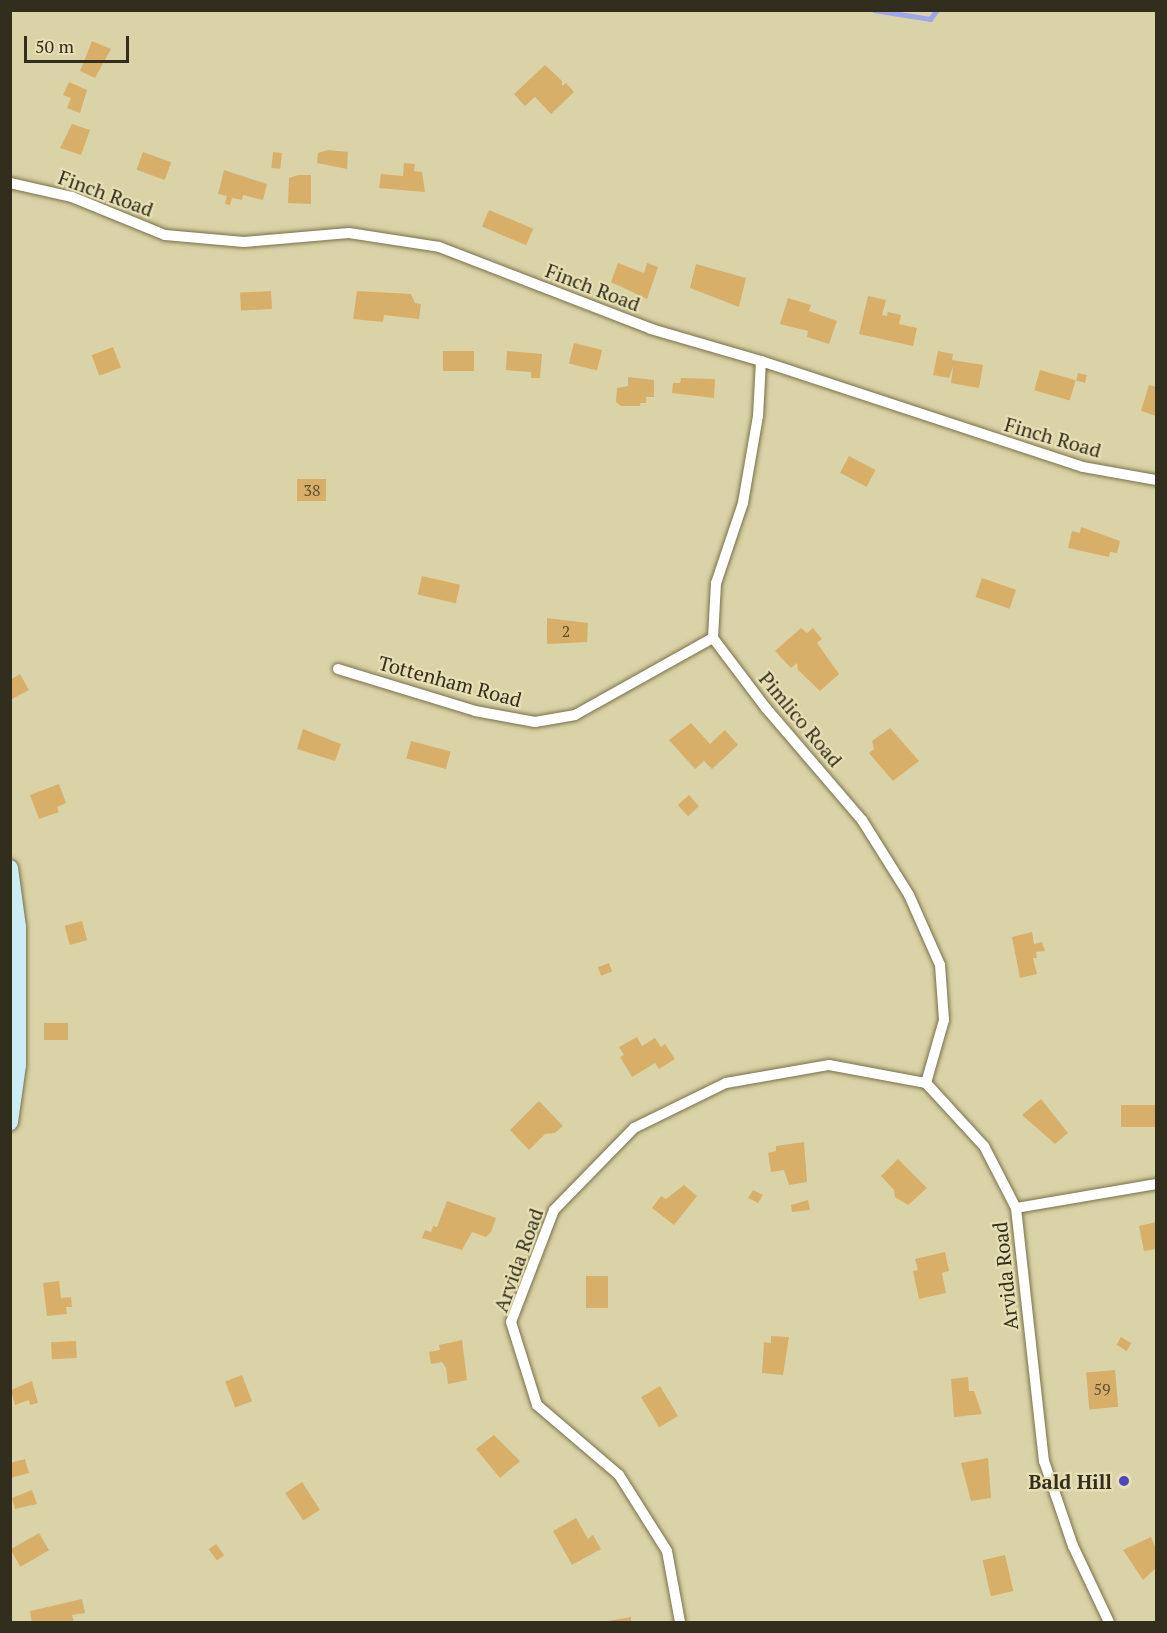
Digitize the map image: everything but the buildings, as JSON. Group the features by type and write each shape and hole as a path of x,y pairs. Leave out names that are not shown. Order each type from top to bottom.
{"main road":[{"path":"10,868 18,927 18,1065 10,1122"}],"street":[{"name":"Finch Road","path":"10,183 72,197 165,235 244,242 349,233 439,247 651,329 761,361 1062,460 1156,480"},
{"path":"713,638 716,583 742,503 758,416 761,361"},
{"name":"Tottenham Road","path":"338,669 475,711 535,722 575,715 713,638"},
{"name":"Pimlico Road","path":"713,638 766,708 862,820 909,895 940,965 944,1020 926,1083"},
{"path":"10,909 18,927"},
{"name":"Arvida Road","path":"680,1623 667,1551 619,1475 537,1405 511,1322 554,1210 634,1128 726,1083 829,1065 926,1083 984,1146 1016,1208 1044,1461 1073,1546 1109,1623"},
{"path":"1016,1208 1156,1184"}],"waterway":[{"path":"874,10 930,19 937,10"},
{"path":"971,10 1009,10"},
{"path":"1094,10 1105,10"}],"place":[{"name":"Bald Hill","path":"1124,1481"}]}
